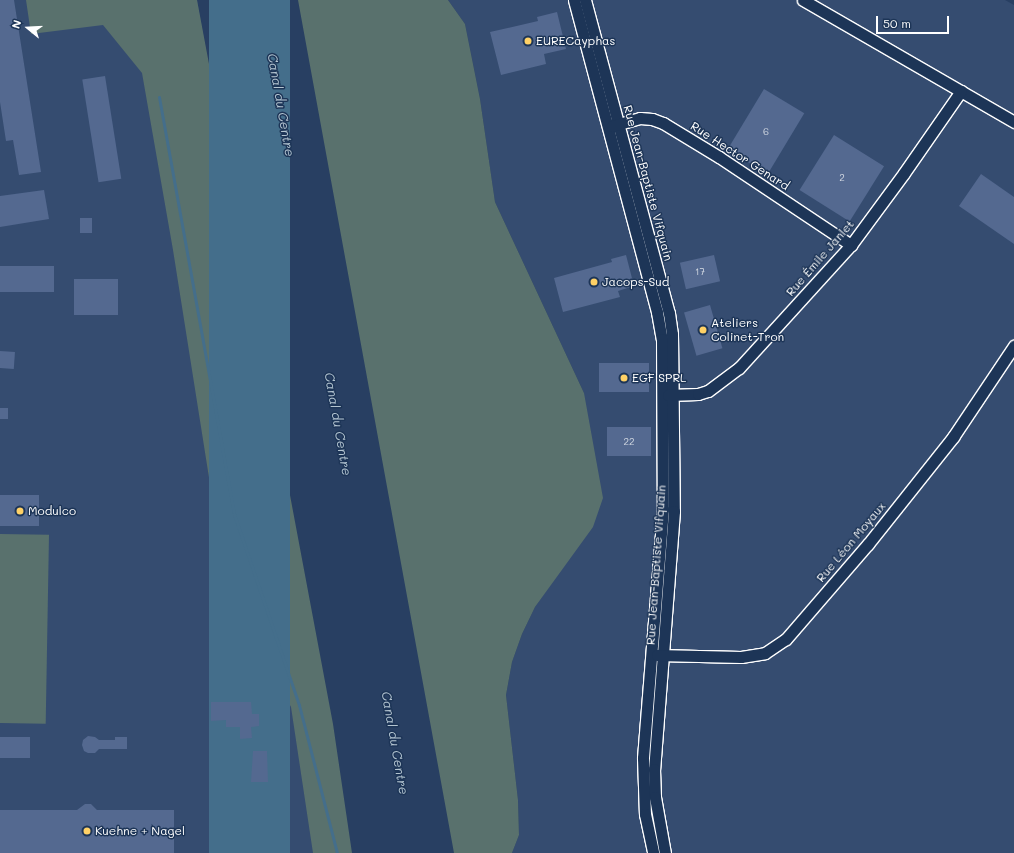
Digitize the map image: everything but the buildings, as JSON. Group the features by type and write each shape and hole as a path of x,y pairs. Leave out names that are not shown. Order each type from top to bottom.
{"street":[{"name":"Rue Jean-Baptiste Vifquain","path":"574,0 657,312 662,339 668,395"},
{"name":"Rue Jean-Baptiste Vifquain","path":"585,0 671,324 654,769 655,797 665,853"},
{"path":"803,0 1014,122"},
{"name":"Rue Émile Janlet","path":"668,395 698,394 708,391 739,368 850,245 904,173 962,91"},
{"name":"Rue Hector Genard","path":"608,127 640,118 652,119 663,123 719,157 850,245"},
{"name":"Rue Léon Moyaux","path":"658,655 728,658 753,656 765,653 786,639 868,544 953,438 1014,346"},
{"name":"Rue Jean-Baptiste Vifquain","path":"653,853 645,814 643,787 644,750 658,655"}],"shaded area":[{"path":"0,0 197,0 349,853 0,853"},
{"path":"448,0 1005,0 1014,5 1014,853 512,853 519,835 518,800 506,695 512,662 522,634 535,607 558,574 584,393 495,202 480,99 465,24"}],"green space":[{"path":"26,0 197,0 333,724 352,853 313,853 291,707 251,629 220,547 173,250 142,73 103,25 31,34"},
{"path":"298,0 448,0 465,24 480,99 495,202 584,393 603,498 593,527 535,607 522,634 512,662 506,695 518,800 519,835 512,853 454,853"},
{"path":"0,534 49,535 46,724 0,723"}],"water":[{"name":"Canal du Centre","path":"209,0 290,0 290,853 209,853"}],"waterway":[{"path":"159,97 234,514 299,705 337,853"}],"place":[{"name":"EURECayphas","path":"528,41"},
{"name":"Jacops-Sud","path":"594,282"},
{"name":"Ateliers Colinet-Tron","path":"703,330"},
{"name":"EGF SPRL","path":"624,378"},
{"name":"Modulco","path":"20,511"},
{"name":"Kuehne + Nagel","path":"87,831"}]}
